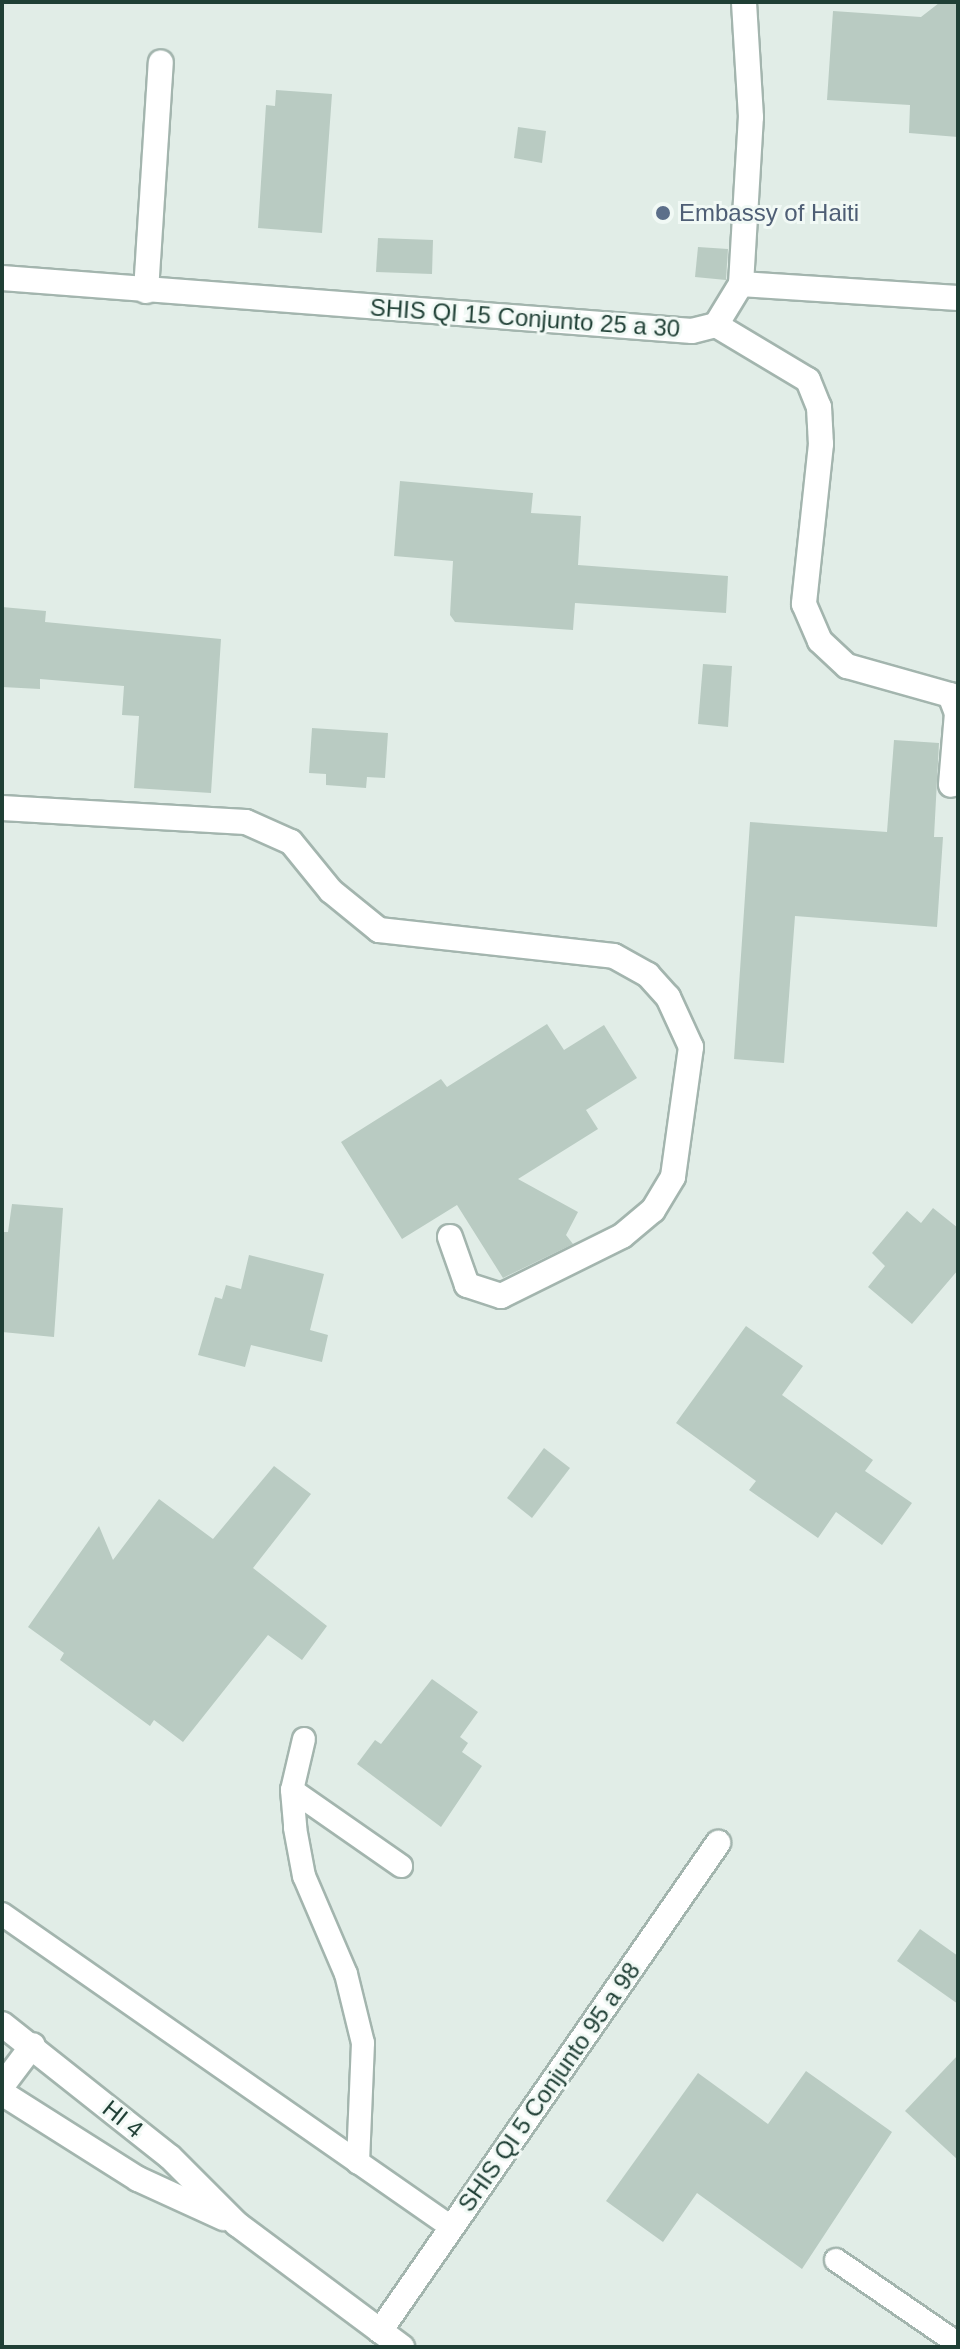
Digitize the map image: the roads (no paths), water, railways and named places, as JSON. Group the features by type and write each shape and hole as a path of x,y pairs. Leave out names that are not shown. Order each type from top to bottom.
{"street":[{"name":"SHIS QI 15 Conjunto 25 a 30","path":"2,278 692,331 716,325 741,284 751,117 744,2"},
{"path":"146,291 161,62"},
{"path":"741,284 958,298"},
{"path":"716,325 808,380 819,407 821,444 804,604 820,641 847,666 950,695 957,713 951,785"},
{"path":"2,808 246,822 275,832 359,918 379,930 614,956 648,975 668,997 691,1047 673,1177 653,1210 622,1236 501,1296 467,1285 450,1237"},
{"name":"SHIS QI 5 Conjunto 95 a 98","path":"380,2331 718,1843"},
{"name":"HI 4","path":"2,2024 33,2045 170,2157 237,2224 402,2347"},
{"path":"2,2086 33,2045"},
{"name":"HI 4","path":"2,2093 138,2179 237,2224"}],"lane":[{"path":"304,1739 292,1790 304,1876 346,1974 363,2043 358,2163"},
{"path":"292,1790 401,1866"},
{"path":"2,1914 451,2227"},
{"path":"836,2260 958,2344"}],"place":[{"name":"Embassy of Haiti","path":"663,213"}]}
